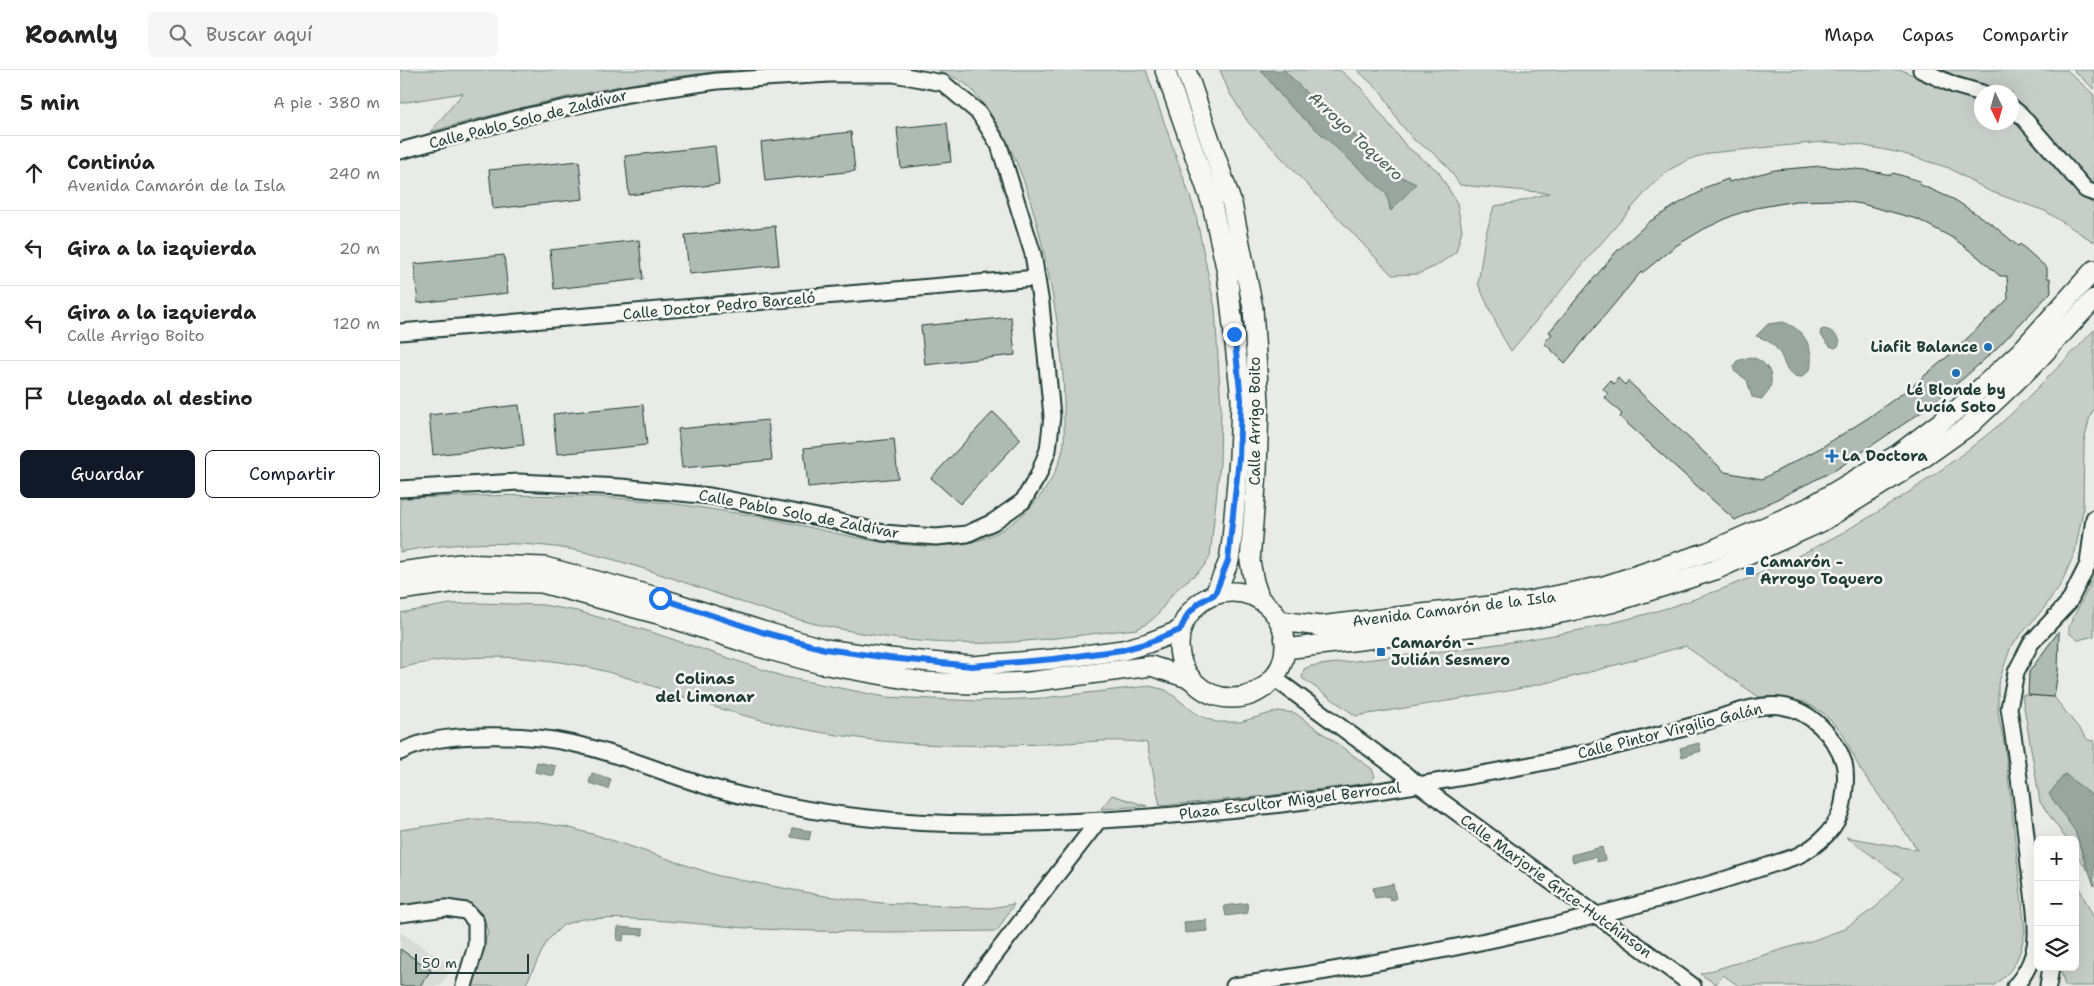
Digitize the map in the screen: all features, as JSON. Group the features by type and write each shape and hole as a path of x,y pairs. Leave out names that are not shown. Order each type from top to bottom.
{"main road":[{"name":"Calle Arrigo Boito","path":"1165,70 1212,204 1227,272 1241,399 1239,458 1232,540 1228,561 1215,594"},
{"name":"Calle Arrigo Boito","path":"1186,70 1232,204 1253,308 1259,402 1257,472 1250,561 1260,600"},
{"name":"Avenida Camarón de la Isla","path":"1280,621 1320,626 1524,602 1604,586 1708,552 1808,508 1897,454 1958,409 2020,352 2094,270"},
{"name":"Avenida Camarón de la Isla","path":"1285,649 1526,620 1611,603 1715,570 1821,522 1920,460 1971,424 2034,364 2094,299"},
{"path":"400,572 460,564 544,566 660,598 762,632 825,649 889,658 972,666 1054,659 1122,650 1148,643 1180,630"},
{"path":"400,590 464,581 542,584 662,615 759,647 821,664 923,682 972,684 1028,682 1150,666 1191,680 1206,691 1223,697 1242,697 1259,690 1274,678 1282,664 1285,634 1280,621 1272,609 1260,600 1238,592 1215,594 1200,602 1188,614 1180,630 1178,647 1182,664 1191,680"}],"street":[{"path":"1921,70 1954,85 1974,91"},
{"name":"Calle Pablo Solo de Zaldívar","path":"400,150 522,117 628,94 717,81 830,74 894,74 943,83 979,113 999,145 1033,254 1048,366 1052,416 1048,450 1038,476 1023,501 993,522 967,534 936,537 883,533 828,519 710,496 621,487 518,482 400,489"},
{"path":"2019,113 2086,190 2094,193"},
{"name":"Calle Doctor Pedro Barceló","path":"400,332 1037,278"},
{"path":"2036,926 2022,794 2009,708 2016,672 2031,644 2069,602 2088,564 2094,518"},
{"name":"Plaza Escultor Miguel Berrocal","path":"1274,678 1420,785"},
{"name":"Calle Pintor Virgilio Galán","path":"1234,986 1443,951 1597,915 1771,865 1798,856 1815,846 1833,828 1842,810 1846,788 1844,765 1834,743 1819,724 1796,709 1764,706 1628,743 1420,785"},
{"name":"Plaza Escultor Miguel Berrocal","path":"400,752 427,741 450,737 501,735 573,743 651,766 712,788 823,812 877,819 933,823 976,824 1099,820 1239,809 1420,785"},
{"name":"Calle Marjorie Grice-Hutchinson","path":"1420,785 1693,986"},
{"path":"972,986 1099,820"},
{"path":"400,914 446,908 466,911 476,922 476,946 464,986"},
{"path":"2015,986 2027,970 2034,951"},
{"path":"2048,986 2050,971"}],"shaded area":[{"path":"400,70 732,70 655,80 580,94 430,132 463,93 400,103"},
{"path":"938,70 1146,70 1195,211 1215,308 1221,407 1220,463 1210,557 1201,569 1171,596 1154,618 1137,629 1049,639 994,643 930,642 888,637 808,622 747,604 615,560 567,549 520,544 468,544 421,548 400,552 400,499 407,498 580,496 648,501 756,516 858,538 910,545 936,546 962,544 979,540 996,533 1026,511 1039,498 1049,482 1058,466 1064,446 1063,373 1052,292 1035,216 1018,166 1007,142 994,120 971,89 961,81"},
{"path":"1220,70 1261,70 1287,103 1387,193 1390,210 1415,184 1399,176 1363,142 1320,107 1284,70 1340,70 1361,88 1406,146 1438,171 1457,203 1462,230 1456,252 1436,266 1418,274 1392,275 1248,122 1229,92"},
{"path":"1261,70 1284,70 1320,107 1363,142 1399,176 1416,184 1391,211 1386,193 1287,103"},
{"path":"1357,70 1902,70 1951,93 1974,98 1974,130 2019,130 2019,123 2023,126 2074,189 2094,205 2094,242 2045,211 1989,191 1949,168 1901,153 1855,144 1823,142 1709,153 1688,160 1669,170 1651,186 1511,351 1478,284 1485,237 1494,206 1514,203 1549,193 1460,185 1447,166 1432,152 1414,140 1399,122 1382,93"},
{"path":"1938,70 2067,70 2094,95 2094,185 2019,101 2019,85 1986,85"},
{"path":"2073,70 2094,70 2094,89"},
{"path":"1783,322 1797,329 1809,347 1811,354 1810,370 1802,377 1792,375 1774,346 1756,336 1768,324"},
{"path":"1824,329 1837,337 1840,341 1838,346 1835,348 1830,346 1820,334 1821,330"},
{"path":"2094,330 2094,408 2090,416 2084,442 2083,510 2075,552 2061,584 2044,608 2011,646 1998,684 1998,713 2005,748 2025,931 2015,962 2007,974 1993,986 1739,986 1723,975 1716,984 1700,974 1814,940 1844,929 1876,907 1903,878 1846,837 1918,850 1860,769 1842,732 1823,713 1805,702 1780,697 1759,697 1685,646 1568,678 1508,691 1356,716 1302,678 1304,669 1311,666 1502,643 1616,622 1668,608 1720,590 1770,569 1867,519 1957,458 2009,416"},
{"path":"1750,357 1763,363 1768,368 1770,374 1770,386 1762,399 1752,397 1747,380 1734,371 1734,365 1737,361"},
{"path":"2094,577 2094,636 2078,640 2069,633 2069,626"},
{"path":"450,604 543,605 577,611 651,632 785,677 885,697 978,701 1043,698 1149,686 1166,690 1198,715 1216,722 1240,722 1278,711 1295,713 1372,769 1375,777 1368,783 1266,796 1160,806 1147,743 1108,741 974,745 881,741 819,732 761,720 604,671 554,661 528,658 476,657 450,659 400,668 400,613"},
{"path":"2022,695 2054,697 2088,740 2094,741 2094,797 2065,774 2049,794 2077,836 2064,836 2040,802"},
{"path":"1699,743 1701,751 1682,757 1680,748"},
{"path":"537,762 556,766 554,776 535,772"},
{"path":"592,773 611,779 608,789 589,783"},
{"path":"2065,774 2094,797 2094,886 2079,843 2079,836 2077,836 2049,794"},
{"path":"1112,795 1147,806 1101,809"},
{"path":"475,819 519,820 566,827 596,835 719,876 825,896 882,903 990,908 1014,904 997,931 819,931 760,929 649,920 582,919 563,925 547,941 525,986 471,986 488,933 483,915 471,904 448,902 400,906 400,830"},
{"path":"793,828 811,831 809,840 791,837"},
{"path":"2079,844 2087,870 2079,858"},
{"path":"1602,847 1605,860 1597,862 1596,857 1573,862 1571,855"},
{"path":"1393,884 1396,899 1390,900 1389,896 1375,898 1373,888"},
{"path":"2079,888 2094,918 2094,986 2065,986 2061,971 2079,971"},
{"path":"1247,903 1248,913 1226,916 1224,906"},
{"path":"1207,920 1208,931 1185,933 1184,922"},
{"path":"618,927 643,929 643,935 624,934 623,941 617,940"},
{"path":"400,932 454,967 440,986 400,986"}],"building":[{"path":"947,123 951,162 901,168 897,128"},
{"path":"851,132 855,171 765,181 761,142"},
{"path":"715,146 719,184 629,195 625,156"},
{"path":"579,161 583,199 493,209 489,170"},
{"path":"1821,166 1866,170 1891,175 1893,173 1920,181 1919,184 1955,200 1993,225 2018,246 2020,244 2047,268 2047,278 2050,278 2051,292 1996,349 1920,413 1837,469 1735,520 1620,417 1622,414 1604,397 1608,394 1603,389 1610,381 1614,384 1618,378 1625,385 1628,381 1725,472 1762,479 1822,447 1868,418 1911,387 1953,352 2008,299 2007,276 2000,276 1953,238 1917,219 1862,204 1836,200 1796,201 1756,208 1734,215 1704,229 1674,247 1641,272 1565,363 1544,343 1552,334 1549,332 1616,252 1649,222 1702,191 1701,189 1728,179 1729,182 1775,170"},
{"path":"775,226 779,265 689,274 685,235"},
{"path":"639,240 643,279 554,289 550,250"},
{"path":"504,255 508,293 418,303 414,264"},
{"path":"1011,317 1015,355 925,365 921,326"},
{"path":"519,405 524,445 433,455 429,415"},
{"path":"643,405 647,445 557,454 553,414"},
{"path":"993,412 1021,439 960,504 931,478"},
{"path":"768,420 772,460 682,468 678,429"},
{"path":"894,439 898,478 808,487 804,448"},
{"path":"2059,631 2058,672 2054,697 2028,695 2029,672"},
{"path":"400,949 431,970 420,986 400,986"}],"place":[{"name":"Liafit Balance","path":"1988,347"},
{"name":"Lé Blonde by Lucía Soto","path":"1956,373"},
{"name":"La Doctora","path":"1832,456"},
{"name":"Camarón - Arroyo Toquero","path":"1750,571"},
{"name":"Camarón - Julián Sesmero","path":"1381,652"}],"district":[{"name":"Colinas del Limonar","path":"705,687"}],"route":[{"path":"660,598 762,632 825,649 889,658 972,666 1054,659 1122,650 1148,643 1180,630 1188,614 1200,602 1215,594 1228,561 1232,540 1239,458 1241,399 1234,334"}],"water label":[{"name":"Arroyo Toquero","path":"1356,136"}]}
